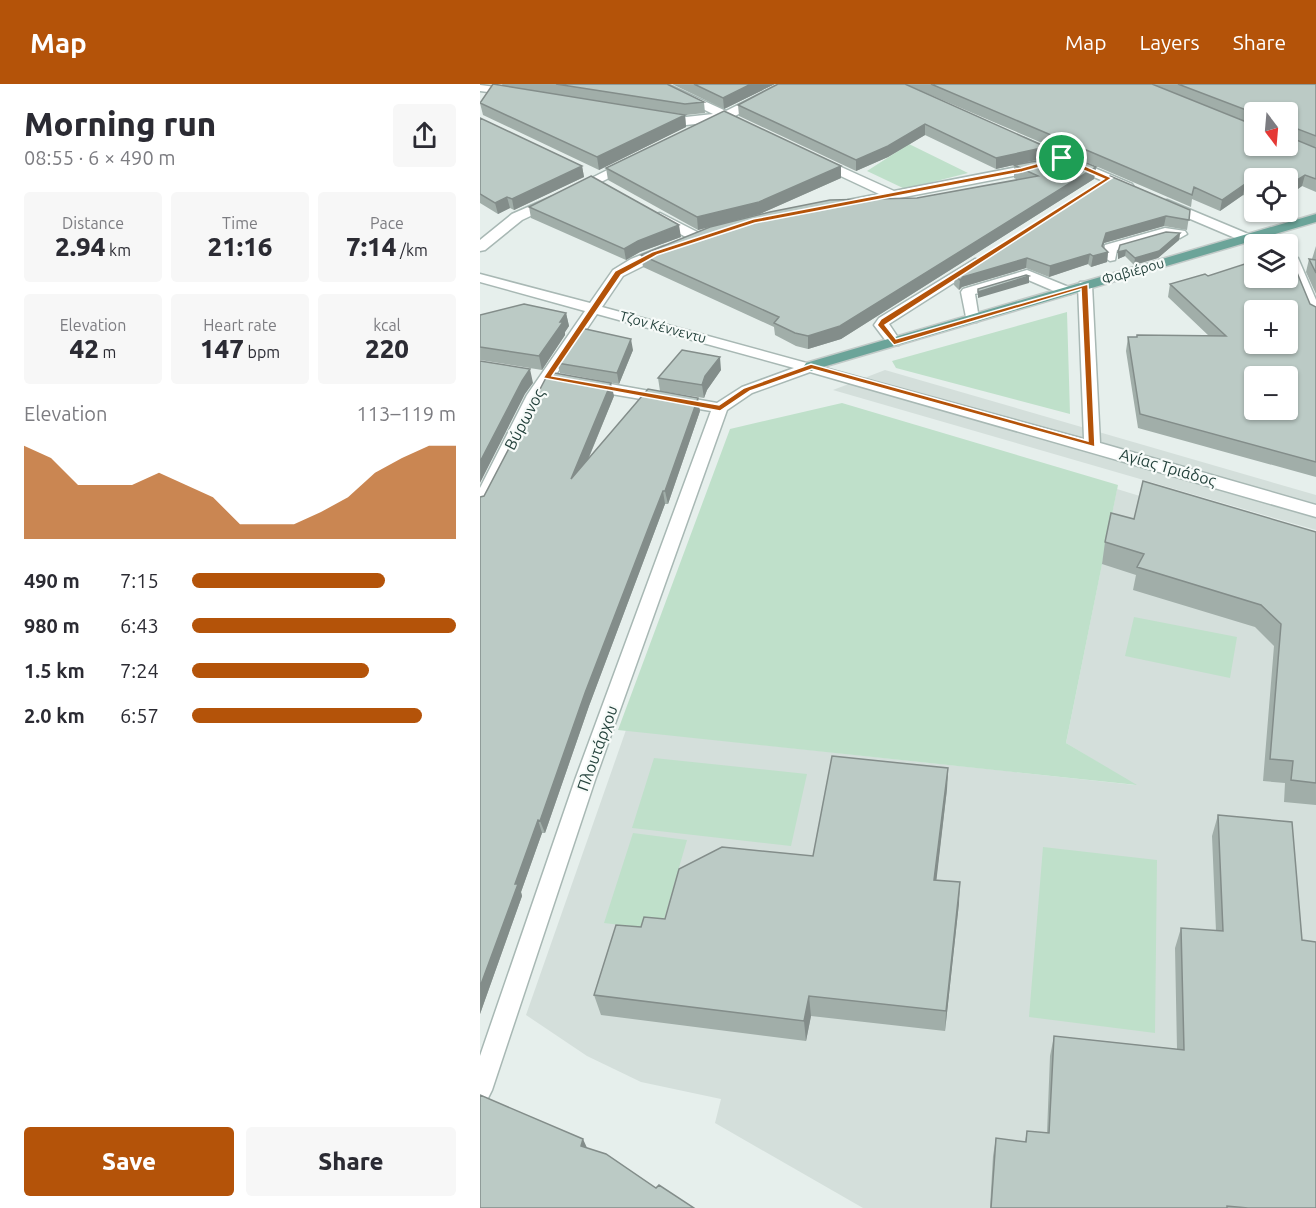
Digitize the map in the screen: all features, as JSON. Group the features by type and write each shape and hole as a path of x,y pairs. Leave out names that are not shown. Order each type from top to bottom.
{"main road":[{"name":"Φαβιέρου","path":"1260,234 1316,218"},
{"name":"Φαβιέρου","path":"811,366 1244,239"}],"street":[{"path":"658,84 746,126"},
{"path":"683,136 789,84"},
{"path":"480,88 521,94"},
{"path":"651,115 686,121 725,116"},
{"path":"1009,135 1062,158 1104,182 1146,195 1244,237"},
{"path":"807,155 894,196"},
{"path":"480,247 517,217 642,157"},
{"path":"835,206 1046,165 1062,158"},
{"name":"Βύρωνος","path":"480,504 535,395 553,379 593,308 618,273 655,253 703,236 645,209"},
{"path":"1110,257 1110,248 1165,232 1180,234"},
{"path":"894,342 883,330 881,325 884,321 992,253"},
{"path":"1298,261 1308,265"},
{"path":"972,319 968,292 1027,274 1066,291"},
{"path":"1298,277 1316,316"},
{"name":"Τζον Κέννεντυ","path":"480,278 811,366"},
{"path":"1085,285 1092,445"},
{"path":"553,379 720,408 747,390 811,366"},
{"name":"Αγίας Τριάδος","path":"811,366 1316,511"},
{"name":"Πλουτάρχου","path":"480,1090 585,780 720,408"}],"shaded area":[{"path":"885,370 1316,495 1316,530 833,390"},
{"path":"1117,489 1316,550 1316,1208 863,1208 715,1123 721,1099 641,1082 587,1056 526,1015 626,730 1135,785 1066,743"}],"green space":[{"path":"909,144 968,173 905,189 867,171"},
{"path":"1067,312 1070,414 896,368 892,361"},
{"path":"842,403 1118,485 1066,743 1137,785 618,730 730,429"},
{"path":"1134,617 1237,637 1230,678 1125,656"},
{"path":"654,758 807,774 791,846 632,828"},
{"path":"633,833 687,840 661,930 604,923"},
{"path":"1043,847 1157,860 1155,1033 1029,1017"}],"building":[{"path":"493,84 685,115 597,157 480,103"},
{"path":"556,84 667,84 704,102 685,104"},
{"path":"694,84 751,84 723,98"},
{"path":"778,84 905,84 1046,147 996,158 925,124 888,146 856,160 738,105"},
{"path":"931,84 1152,84 1244,121 1244,156 1298,156 1298,141 1316,148 1316,179 1305,175 1298,179 1298,168 1244,168 1244,185 1222,200 1194,187 1192,195"},
{"path":"1178,84 1316,84 1316,136 1298,129 1298,102 1244,102 1244,109"},
{"path":"724,111 841,166 759,202 697,217 606,168"},
{"path":"480,118 582,166 512,199 507,197 495,203 480,194"},
{"path":"1063,153 1096,167 840,326 808,336 795,333 774,323 779,317 641,255 710,227 830,200 917,198 1038,176 1014,165 1047,159"},
{"path":"591,176 679,225 624,249 529,207"},
{"path":"1110,176 1190,210 1189,220 1166,216 1106,233 1102,246 1108,252 1093,256 1090,254 1050,266 1027,258 963,277 960,280 955,275"},
{"path":"1166,232 1180,233 1159,251 1135,258 1126,250 1118,252 1120,245"},
{"path":"1309,259 1316,260 1316,273"},
{"path":"1244,264 1244,288 1298,288 1298,275 1310,304 1316,307 1316,462 1140,414 1128,337 1137,337 1137,335 1226,336 1170,284 1205,274 1208,276"},
{"path":"1029,276 978,292 978,289"},
{"path":"524,304 566,313 560,322 563,322 539,356 480,347 480,315"},
{"path":"581,328 631,339 617,373 557,363"},
{"path":"682,350 720,357 705,376 702,385 658,378"},
{"path":"480,361 530,369 480,462"},
{"path":"549,372 611,383 571,479 648,389 698,398 665,491 663,491 585,693 480,987 480,497 484,496"},
{"path":"1143,481 1316,532 1316,783 1291,780 1293,761 1270,759 1281,624 1261,605 1137,567 1144,554 1105,542 1111,513 1134,519"},
{"path":"832,756 948,768 934,880 960,882 946,1011 809,996 804,1021 594,995 616,925 641,927 644,917 665,919 679,869 722,847 813,856"},
{"path":"1218,815 1292,822 1302,940 1316,942 1316,1208 1227,1206 1227,1208 991,1208 996,1138 1026,1142 1027,1131 1049,1133 1054,1036 1184,1050 1181,928 1223,931"},
{"path":"480,1095 583,1139 581,1146 606,1154 656,1188 659,1185 694,1208 480,1208"}],"route":[{"path":"1062,158 1109,178 881,325 894,342 1085,285 1092,445 811,366 747,390 720,408 547,378 618,273 655,253 753,221 1022,170 1046,165 1062,158"}]}
